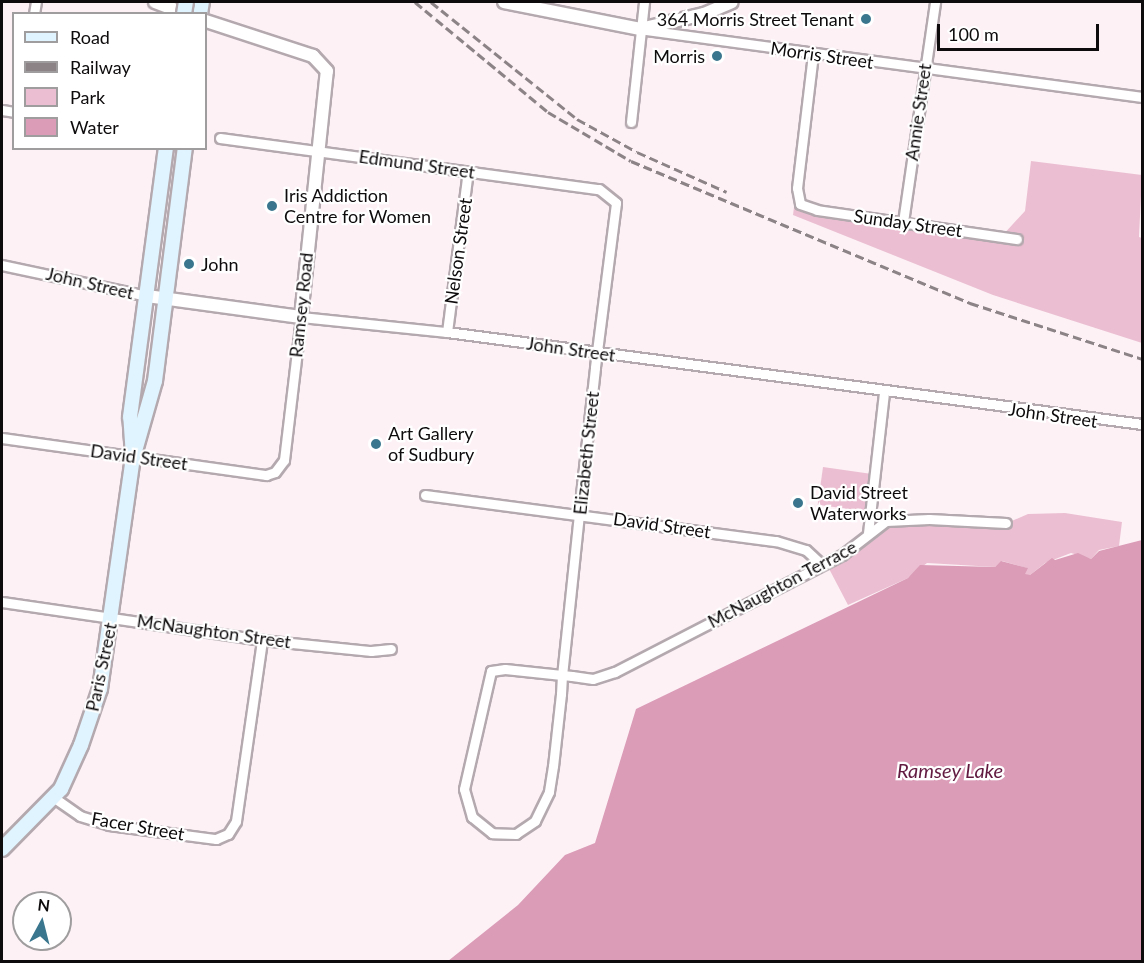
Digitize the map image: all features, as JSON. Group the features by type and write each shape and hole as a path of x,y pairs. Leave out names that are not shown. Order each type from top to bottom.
{"main road":[{"name":"Paris Street","path":"133,456 130,417 166,150"},
{"name":"Paris Street","path":"2,849 53,797 81,745 100,689 133,456 154,381 168,299 185,150"}],"street":[{"path":"156,2 180,12"},
{"name":"Morris Street","path":"504,2 640,29 1143,97"},
{"path":"631,122 644,2"},
{"path":"640,29 704,14 732,2"},
{"name":"Annie Street","path":"903,222 935,2"},
{"name":"Ramsey Road","path":"207,21 313,56 324,64 329,80 284,460 275,472"},
{"name":"Sunday Street","path":"813,54 797,188 800,204 817,210 1017,239"},
{"name":"Edmund Street","path":"220,138 599,189 611,197"},
{"name":"Nelson Street","path":"447,332 468,171"},
{"name":"Elizabeth Street","path":"562,675 498,668 487,677 464,789 472,817 492,832 516,834 535,821 549,792 562,675 579,514 597,352 617,209 611,197"},
{"name":"John Street","path":"2,265 168,299 301,317 447,332 884,392 1143,424"},
{"path":"868,533 884,392"},
{"name":"David Street","path":"2,438 266,475 275,472"},
{"name":"David Street","path":"424,495 791,544 806,550 821,564"},
{"name":"McNaughton Terrace","path":"562,675 593,679 615,672 859,545 868,533 880,524 898,519 1006,523"},
{"name":"McNaughton Street","path":"2,602 262,640 371,651 391,649"},
{"name":"Facer Street","path":"53,797 80,816 109,825 216,839 228,834 236,821 262,640"}],"green space":[{"path":"1031,161 1142,175 1139,237 1142,238 1142,343 993,295 793,215 794,207 1002,236 1025,211"},
{"path":"823,467 875,474 870,512 818,505"},
{"path":"1065,513 1122,522 1119,546 1099,550 1091,559 1071,553 1045,563 1030,575 1024,575 1027,568 1002,561 995,567 927,563 908,578 848,605 826,563 880,523 1007,523 1028,514"}],"water":[{"name":"Ramsey Lake","path":"1142,540 1142,961 448,961 518,905 565,855 595,843 636,709 908,578 920,565 995,567 1001,561 1028,568 1025,574 1030,575 1052,558 1055,560 1078,553 1091,559 1099,551"}],"railway":[{"path":"415,2 548,112 631,161 970,303 1142,359"},
{"path":"431,2 577,119 637,152 727,192"}],"place":[{"name":"364 Morris Street Tenant","path":"866,19"},
{"name":"Morris","path":"717,56"},
{"name":"Iris Addiction Centre for Women","path":"272,206"},
{"name":"John","path":"189,264"},
{"name":"Art Gallery of Sudbury","path":"376,444"},
{"name":"David Street Waterworks","path":"798,503"}]}
